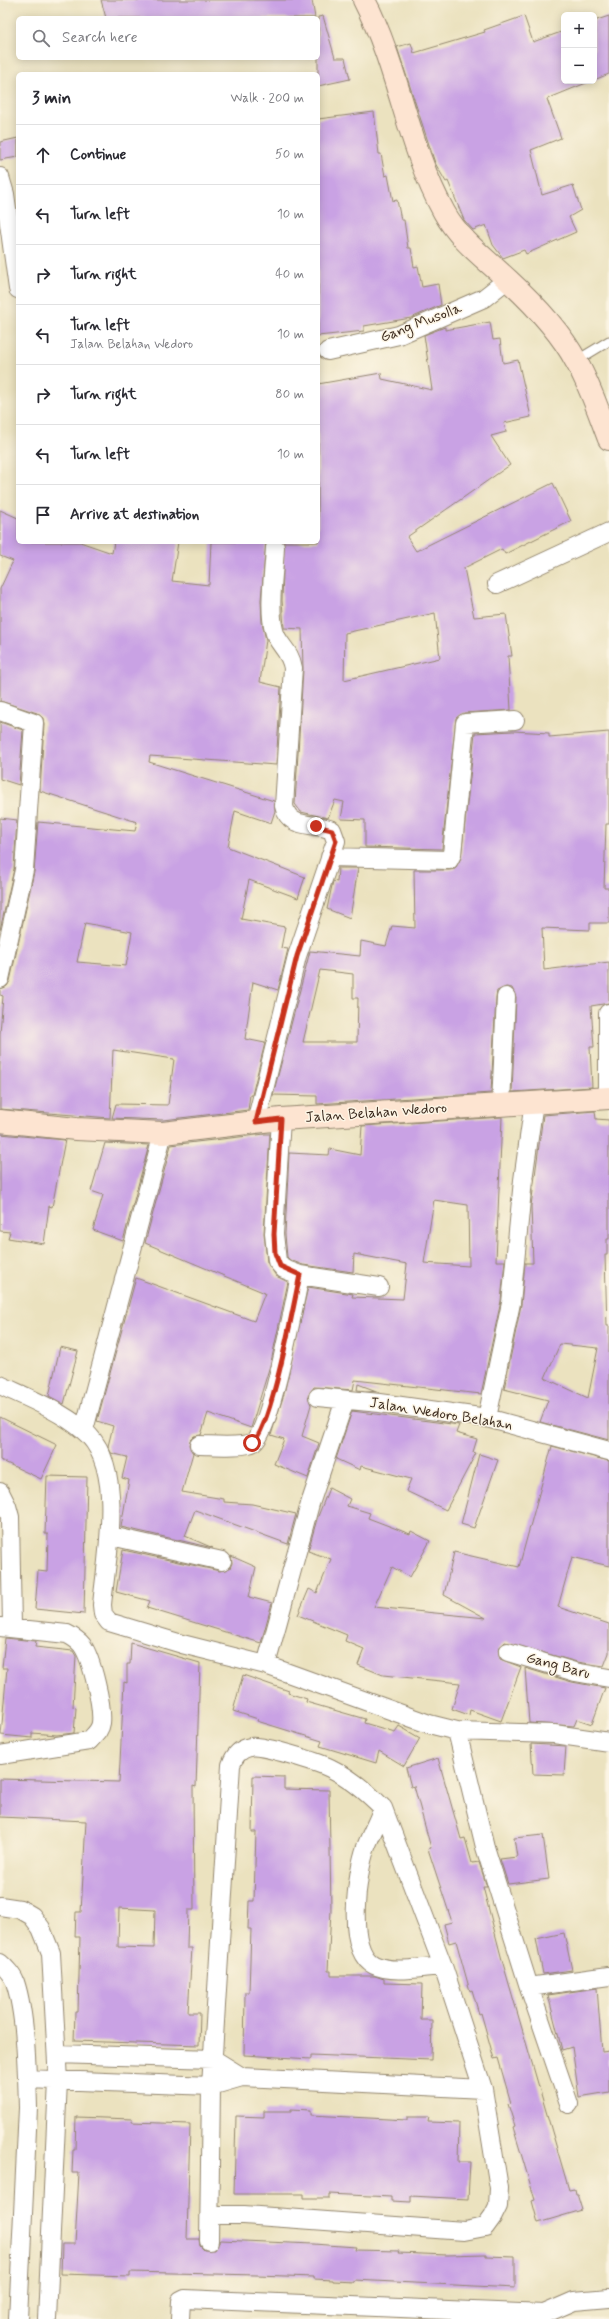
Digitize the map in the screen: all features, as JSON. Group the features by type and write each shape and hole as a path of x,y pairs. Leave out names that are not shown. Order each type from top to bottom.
{"street":[{"path":"364,0 384,45 414,145 444,212 498,288 538,310 576,361 609,439"},
{"path":"0,177 5,194 16,274"},
{"name":"Gang Musolla","path":"328,351 399,335 498,288"},
{"path":"497,584 609,532"},
{"path":"256,1122 297,956 336,841 332,830 292,821 286,815 284,806 293,668 289,653 275,635 272,621 275,547"},
{"path":"0,711 34,723 24,870 0,980"},
{"path":"330,857 449,860 452,854 465,723 515,720"},
{"path":"501,1104 506,997"},
{"path":"608,1014 609,1098"},
{"name":"Jalan Belahan Wedoro","path":"0,1121 76,1129 163,1133 281,1119 609,1098"},
{"path":"487,1418 511,1303 523,1180 534,1102"},
{"path":"281,1119 274,1234 275,1253 280,1266 300,1275 379,1287"},
{"path":"84,1430 163,1133"},
{"path":"199,1445 249,1444 257,1439 265,1418 286,1343 300,1275"},
{"path":"0,1385 52,1410 84,1430 96,1446 108,1482 112,1510 111,1536 102,1605 103,1614 109,1622 174,1642 266,1665 429,1724 457,1730 554,1734 609,1742"},
{"name":"Jalan Wedoro Belahan","path":"318,1397 487,1418 609,1450"},
{"path":"266,1665 310,1504 345,1400"},
{"path":"0,1492 8,1506 10,1517 6,1627 67,1634 82,1645 91,1665 100,1710 101,1723 97,1733 89,1741 0,1755"},
{"path":"111,1536 222,1561"},
{"name":"Gang Baru","path":"508,1652 575,1672 609,1678"},
{"path":"457,1730 483,1842 529,1987 569,2104"},
{"path":"209,2241 211,2086 231,1765 234,1756 249,1747 258,1746 329,1767 369,1794 383,1808 443,1966 483,2090 499,2188 498,2206 493,2216 485,2226 464,2231 244,2215 210,2215"},
{"path":"383,1808 366,1848 357,1896 356,1930 361,1950 367,1960 385,1969 443,1966"},
{"path":"0,1906 20,1909 32,1916 51,1953 58,2081 47,2319"},
{"path":"0,1963 14,1980 20,2000 28,2079 28,2108 18,2319"},
{"path":"529,1987 609,1976"},
{"path":"57,2054 213,2059 242,2076"},
{"path":"28,2079 211,2086 242,2076 483,2090"},
{"path":"22,2242 50,2244"},
{"path":"180,2319 181,2301 185,2299 306,2311 435,2314 554,2314 574,2301 609,2298"}],"lane":[{"path":"576,361 609,341"}],"building":[{"path":"101,0 312,0 315,16 105,16"},
{"path":"323,16 335,58 345,58 350,79 320,86 318,60 320,60 320,17"},
{"path":"524,16 533,42 561,32 561,84 584,84 547,99 561,138 531,150 542,195 573,185 581,210 569,217 576,232 526,254 524,250 503,258 493,245 486,225 473,230 464,220 448,181 446,182 435,163 397,47 411,43 414,53 485,32 484,30"},
{"path":"609,16 609,74 597,79 597,48 597,20"},
{"path":"374,112 379,154 381,154 385,176 388,175 393,201 397,200 401,220 404,220 408,248 411,248 414,267 418,266 422,287 438,284 441,305 411,318 364,326 364,331 320,336 320,119"},
{"path":"16,138 16,157 0,160 0,142"},
{"path":"490,322 493,340 500,339 503,363 518,360 531,417 504,423 506,432 491,436 510,465 407,537 416,551 553,483 571,521 505,554 502,549 464,568 474,617 506,614 512,656 508,656 511,710 464,713 456,718 442,849 365,847 365,820 341,819 344,802 335,800 328,818 301,812 295,804 303,669 302,629 284,628 282,600 284,544 320,544 320,384 381,373 382,379 432,390 424,335 445,327 445,330","holes":["435,613 440,658 344,680 345,633"]},
{"path":"0,510 16,517 16,544 86,544 112,553 114,544 178,544 172,581 209,585 211,544 266,544 261,600 262,622 266,640 260,682 281,687 276,765 150,756 149,762 274,801 275,811 271,823 235,811 228,847 305,877 298,898 249,880 241,919 285,927 281,948 288,949 278,990 253,982 245,1039 265,1043 252,1095 250,1095 248,1110 163,1120 112,1118 116,1104 168,1105 174,1059 113,1050 110,1118 0,1109 0,1033 3,996 0,995 0,989 7,986 10,981 34,872 38,822 135,831 137,822 40,791 44,724 43,718 37,713 0,701 0,589 13,561 0,556","holes":["85,923 132,932 126,966 77,962"]},
{"path":"0,722 23,730 19,785 0,779"},
{"path":"513,731 549,733 549,737 609,732 609,824 606,824 604,888 609,888 609,923 590,923 590,930 542,928 544,970 609,962 609,1003 591,1006 594,1047 590,1047 592,1087 512,1092 516,997 512,988 506,987 497,991 496,997 491,1093 317,1104 317,1096 273,1095 310,951 360,956 361,941 386,946 392,926 415,928 414,870 455,869 461,858 475,733","holes":["320,970 353,974 353,998 358,998 357,1042 303,1042"]},
{"path":"0,818 17,820 14,869 0,930"},
{"path":"338,868 358,868 350,918 327,909 333,881 337,882"},
{"path":"595,1111 596,1119 609,1120 609,1239 607,1239 607,1255 605,1255 607,1326 609,1326 609,1440 540,1422 548,1400 504,1389 521,1305 525,1263 533,1263 531,1206 543,1115","holes":["560,1344 598,1348 588,1398 545,1378"]},
{"path":"502,1117 496,1261 505,1261 501,1301 481,1394 355,1380 353,1390 314,1387 308,1396 311,1405 302,1436 319,1443 308,1478 274,1464 284,1439 271,1435 284,1394 308,1287 353,1294 352,1297 403,1299 407,1264 354,1254 353,1272 303,1265 290,1260 287,1257 285,1234 289,1153 329,1155 330,1149 360,1155 362,1126","holes":["434,1200 468,1205 469,1266 424,1263"]},
{"path":"0,1134 65,1140 52,1207 49,1206 44,1244 8,1238 10,1232 0,1231"},
{"path":"270,1134 264,1233 267,1262 276,1276 288,1282 271,1362 251,1428 208,1413 201,1435 194,1436 190,1440 189,1445 193,1453 182,1492 224,1499 224,1502 252,1504 296,1514 288,1544 195,1510 185,1536 213,1548 121,1527 129,1480 122,1478 127,1457 111,1453 108,1446 113,1426 97,1421 136,1278 254,1321 265,1293 145,1243 171,1145"},
{"path":"105,1143 149,1145 123,1241 93,1230 103,1195 91,1191"},
{"path":"60,1347 78,1351 64,1404 49,1396"},
{"path":"358,1384 379,1392 357,1390"},
{"path":"352,1411 459,1425 456,1433 477,1439 473,1452 476,1453 446,1510 406,1491 411,1479 361,1466 360,1470 336,1459"},
{"path":"0,1417 57,1445 41,1479 0,1460"},
{"path":"552,1446 609,1461 609,1566 572,1557 558,1607 609,1624 609,1653 604,1666 577,1662 505,1642 498,1649 500,1659 521,1667 501,1721 470,1710 469,1715 452,1709 460,1683 383,1675 358,1665 364,1649 345,1641 347,1635 298,1615 309,1589 317,1593 331,1559 308,1551 317,1519 329,1488 350,1499 347,1506 370,1513 368,1518 410,1534 411,1531 430,1541 410,1577 392,1567 374,1607 486,1618 444,1595 454,1552 519,1567"},
{"path":"479,1454 498,1460 474,1528 461,1524"},
{"path":"47,1476 87,1477 84,1614 35,1609 38,1571 47,1572 48,1534 45,1534"},
{"path":"123,1550 220,1571 230,1568 232,1563 231,1556 256,1567 249,1597 272,1603 261,1643 147,1608 150,1601 116,1592"},
{"path":"5,1638 36,1641 35,1647 73,1651 76,1656 73,1707 76,1708 74,1733 57,1735 32,1733 32,1738 1,1735 7,1668 2,1668"},
{"path":"131,1643 200,1663 196,1787 193,1786 194,1910 188,1910 187,1948 192,1948 188,2013 200,2013 199,2045 74,2041 75,2012 78,2012 80,1937 75,1937 76,1912 81,1912 86,1821 0,1817 0,1779 119,1782 124,1682 127,1683 127,1664 130,1664","holes":["119,1908 155,1910 154,1948 118,1947"]},
{"path":"525,1668 572,1682 605,1688 592,1724 577,1719 574,1726 529,1723"},
{"path":"243,1675 289,1691 288,1693 307,1699 306,1702 365,1719 364,1723 395,1732 399,1726 420,1738 404,1766 379,1751 376,1763 320,1746 322,1741 257,1721 258,1719 233,1711"},
{"path":"531,1744 566,1746 564,1775 533,1774"},
{"path":"438,1758 461,1839 465,1838 472,1863 479,1862 487,1887 483,1887 502,1960 569,2190 574,2189 582,2210 538,2223 532,2201 535,2200 513,2127 515,2126 508,2104 511,2103 498,2058 494,2059 481,2013 479,2014 472,1990 470,1991 456,1941 449,1943 444,1924 452,1922 428,1849 431,1848 414,1786 411,1787 406,1768"},
{"path":"253,1776 284,1777 284,1789 329,1790 331,1910 328,1971 331,1971 331,1976 375,1976 384,1979 384,1983 422,1984 421,2020 432,2020 431,2060 311,2055 311,2059 244,2055 245,1992 249,1992 251,1929 248,1929 249,1901 254,1901 256,1832 252,1832"},
{"path":"543,1835 549,1879 508,1884 500,1859 517,1857 514,1838"},
{"path":"564,1933 572,1970 543,1974 536,1939"},
{"path":"597,1988 602,2052 609,2051 609,2092 579,2097 572,2047 562,2050 548,1995"},
{"path":"291,2109 311,2110 311,2115 407,2120 407,2117 429,2117 428,2122 459,2123 458,2162 470,2162 468,2199 411,2196 411,2202 391,2201 391,2197 329,2194 329,2198 303,2198 303,2194 234,2194 236,2116 264,2117 264,2111 291,2111"},
{"path":"76,2117 132,2119 131,2122 190,2124 187,2239 199,2239 200,2246 204,2250 214,2250 220,2240 356,2247 355,2250 399,2251 398,2253 447,2255 486,2254 486,2256 515,2257 515,2288 354,2280 354,2282 333,2281 314,2279 314,2277 257,2275 130,2272 130,2276 61,2274 62,2244 75,2244 79,2173 72,2173 73,2150 75,2150"}],"route":[{"path":"252,1443 257,1439 265,1418 286,1343 300,1275 290,1272 280,1266 275,1253 274,1234 281,1119 256,1122 297,956 336,841 332,830 316,826"}]}
